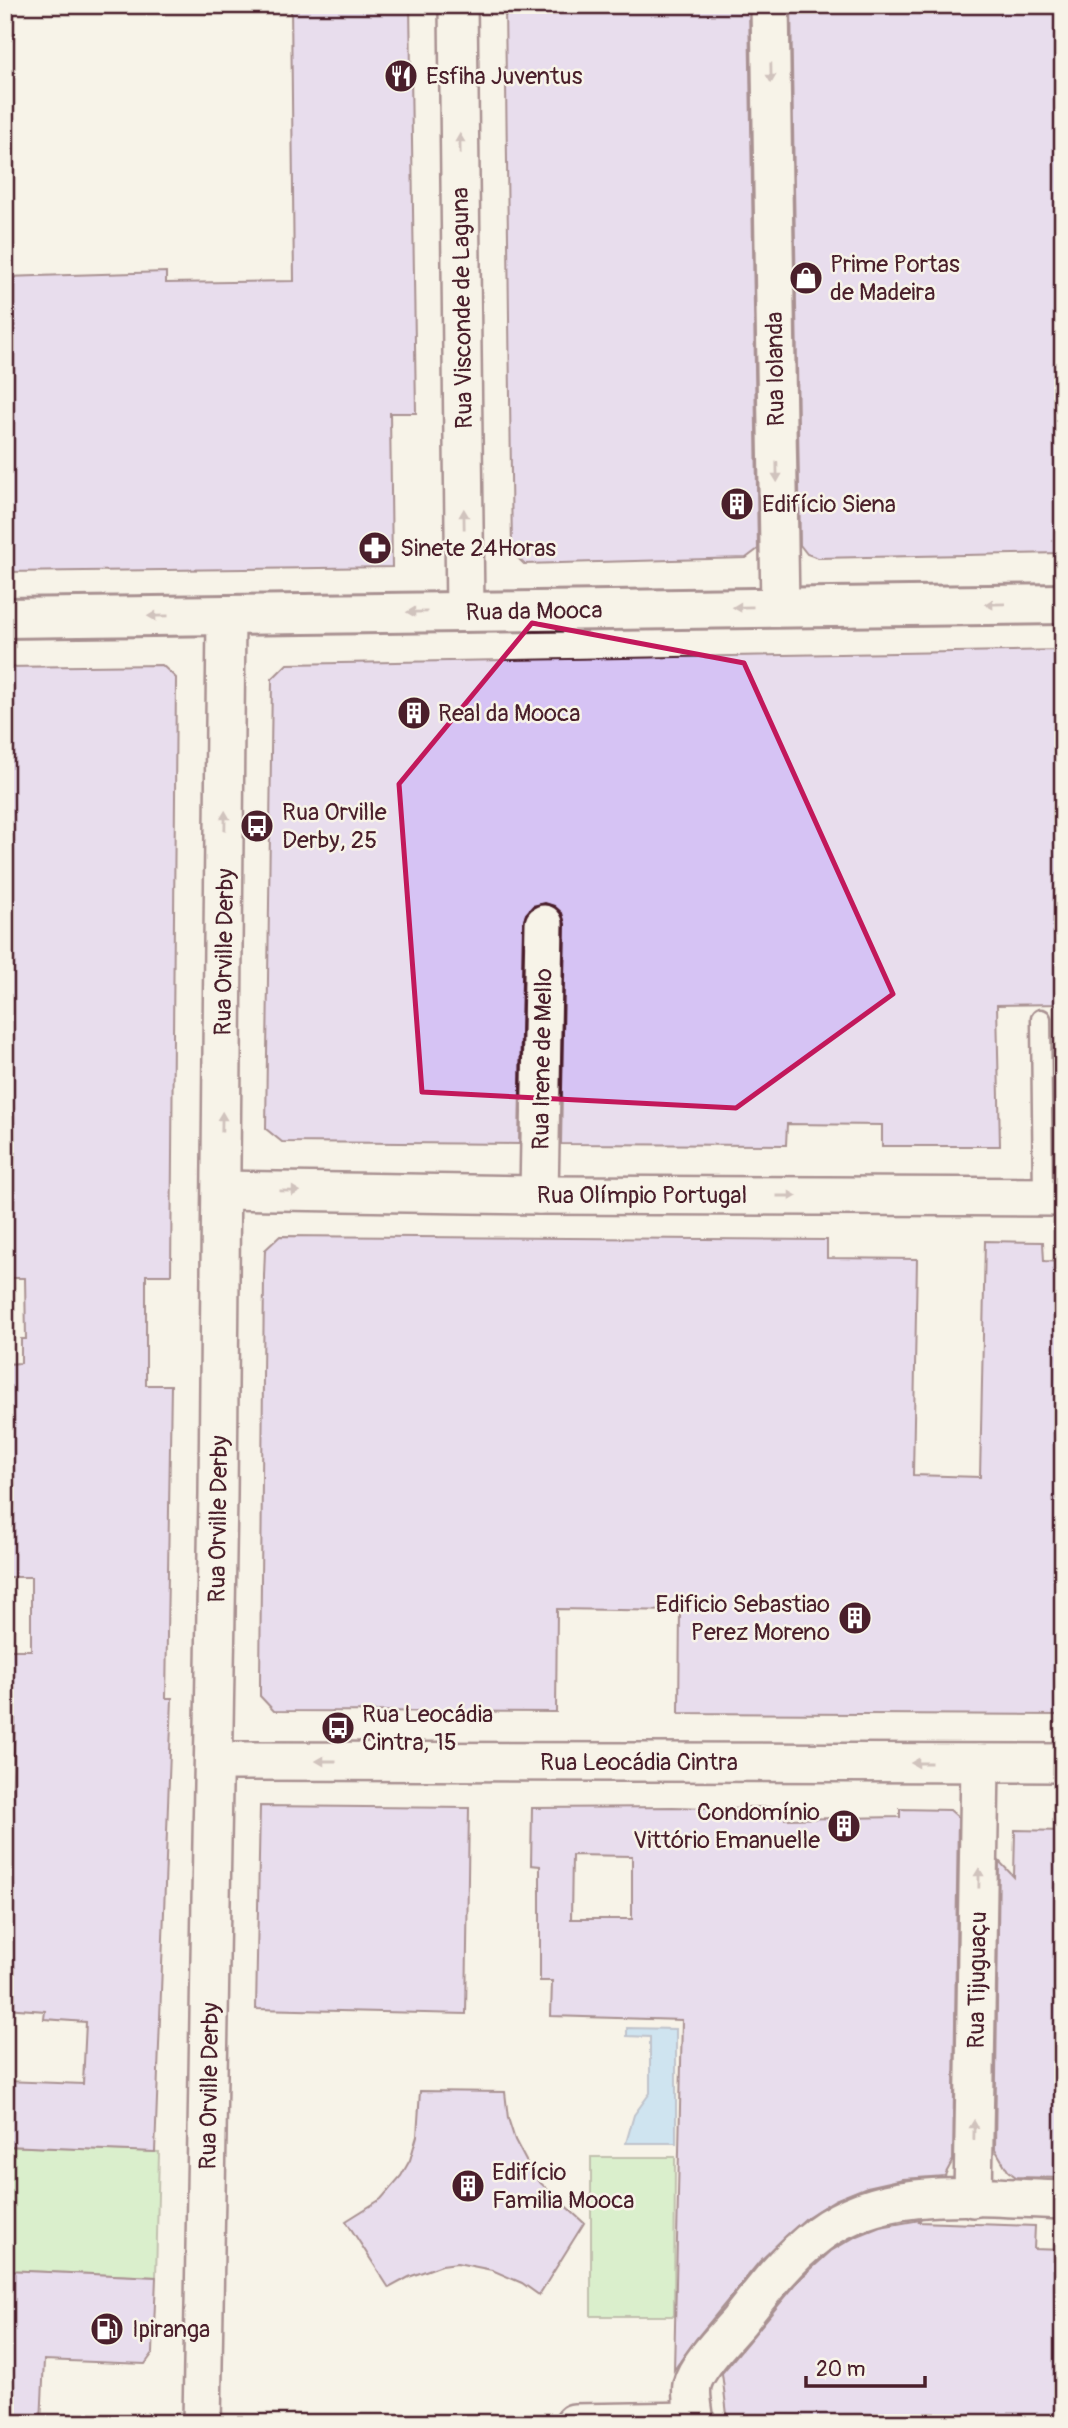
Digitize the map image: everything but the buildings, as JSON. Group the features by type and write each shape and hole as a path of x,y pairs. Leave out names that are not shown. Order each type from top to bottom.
{"main road":[{"name":"Rua da Mooca","path":"5,618 1063,604"}],"street":[{"name":"Rua Visconde de Laguna","path":"458,5 465,612"},
{"name":"Rua Iolanda","path":"770,5 780,607"},
{"name":"Rua Orville Derby","path":"202,2423 215,1761 226,615"},
{"name":"Rua Irene de Mello","path":"539,1195 544,924"},
{"name":"Rua Olímpio Portugal","path":"222,1190 539,1195 1053,1197"},
{"name":"Rua Leocádia Cintra","path":"215,1761 1063,1763"},
{"name":"Rua Tijuguaçu","path":"973,2198 980,1763"},
{"path":"574,2423 695,2422 692,2385 703,2365 789,2260 820,2233 855,2214 884,2204 921,2198 1063,2200"}],"lane":[{"path":"1041,1018 1053,1197"}],"highlighted area":[{"path":"532,623 744,663 893,994 736,1108 422,1092 399,784"}],"green space":[{"path":"5,2146 159,2152 156,2277 5,2270"},
{"path":"591,2157 675,2157 674,2316 591,2316"}],"water":[{"path":"627,2028 676,2029 676,2143 626,2143 634,2115 650,2093 650,2037 627,2036"}],"place":[{"name":"Esfiha Juventus","path":"401,76"},
{"name":"Prime Portas de Madeira","path":"806,278"},
{"name":"Edifício Siena","path":"737,504"},
{"name":"Sinete 24Horas","path":"375,548"},
{"name":"Real da Mooca","path":"414,713"},
{"name":"Rua Orville Derby, 25","path":"257,826"},
{"name":"Edificio Sebastiao Perez Moreno","path":"855,1618"},
{"name":"Rua Leocádia Cintra, 15","path":"338,1728"},
{"name":"Condomínio Vittório Emanuelle","path":"844,1826"},
{"name":"Edifício Familia Mooca","path":"468,2186"},
{"name":"Ipiranga","path":"107,2329"}]}
